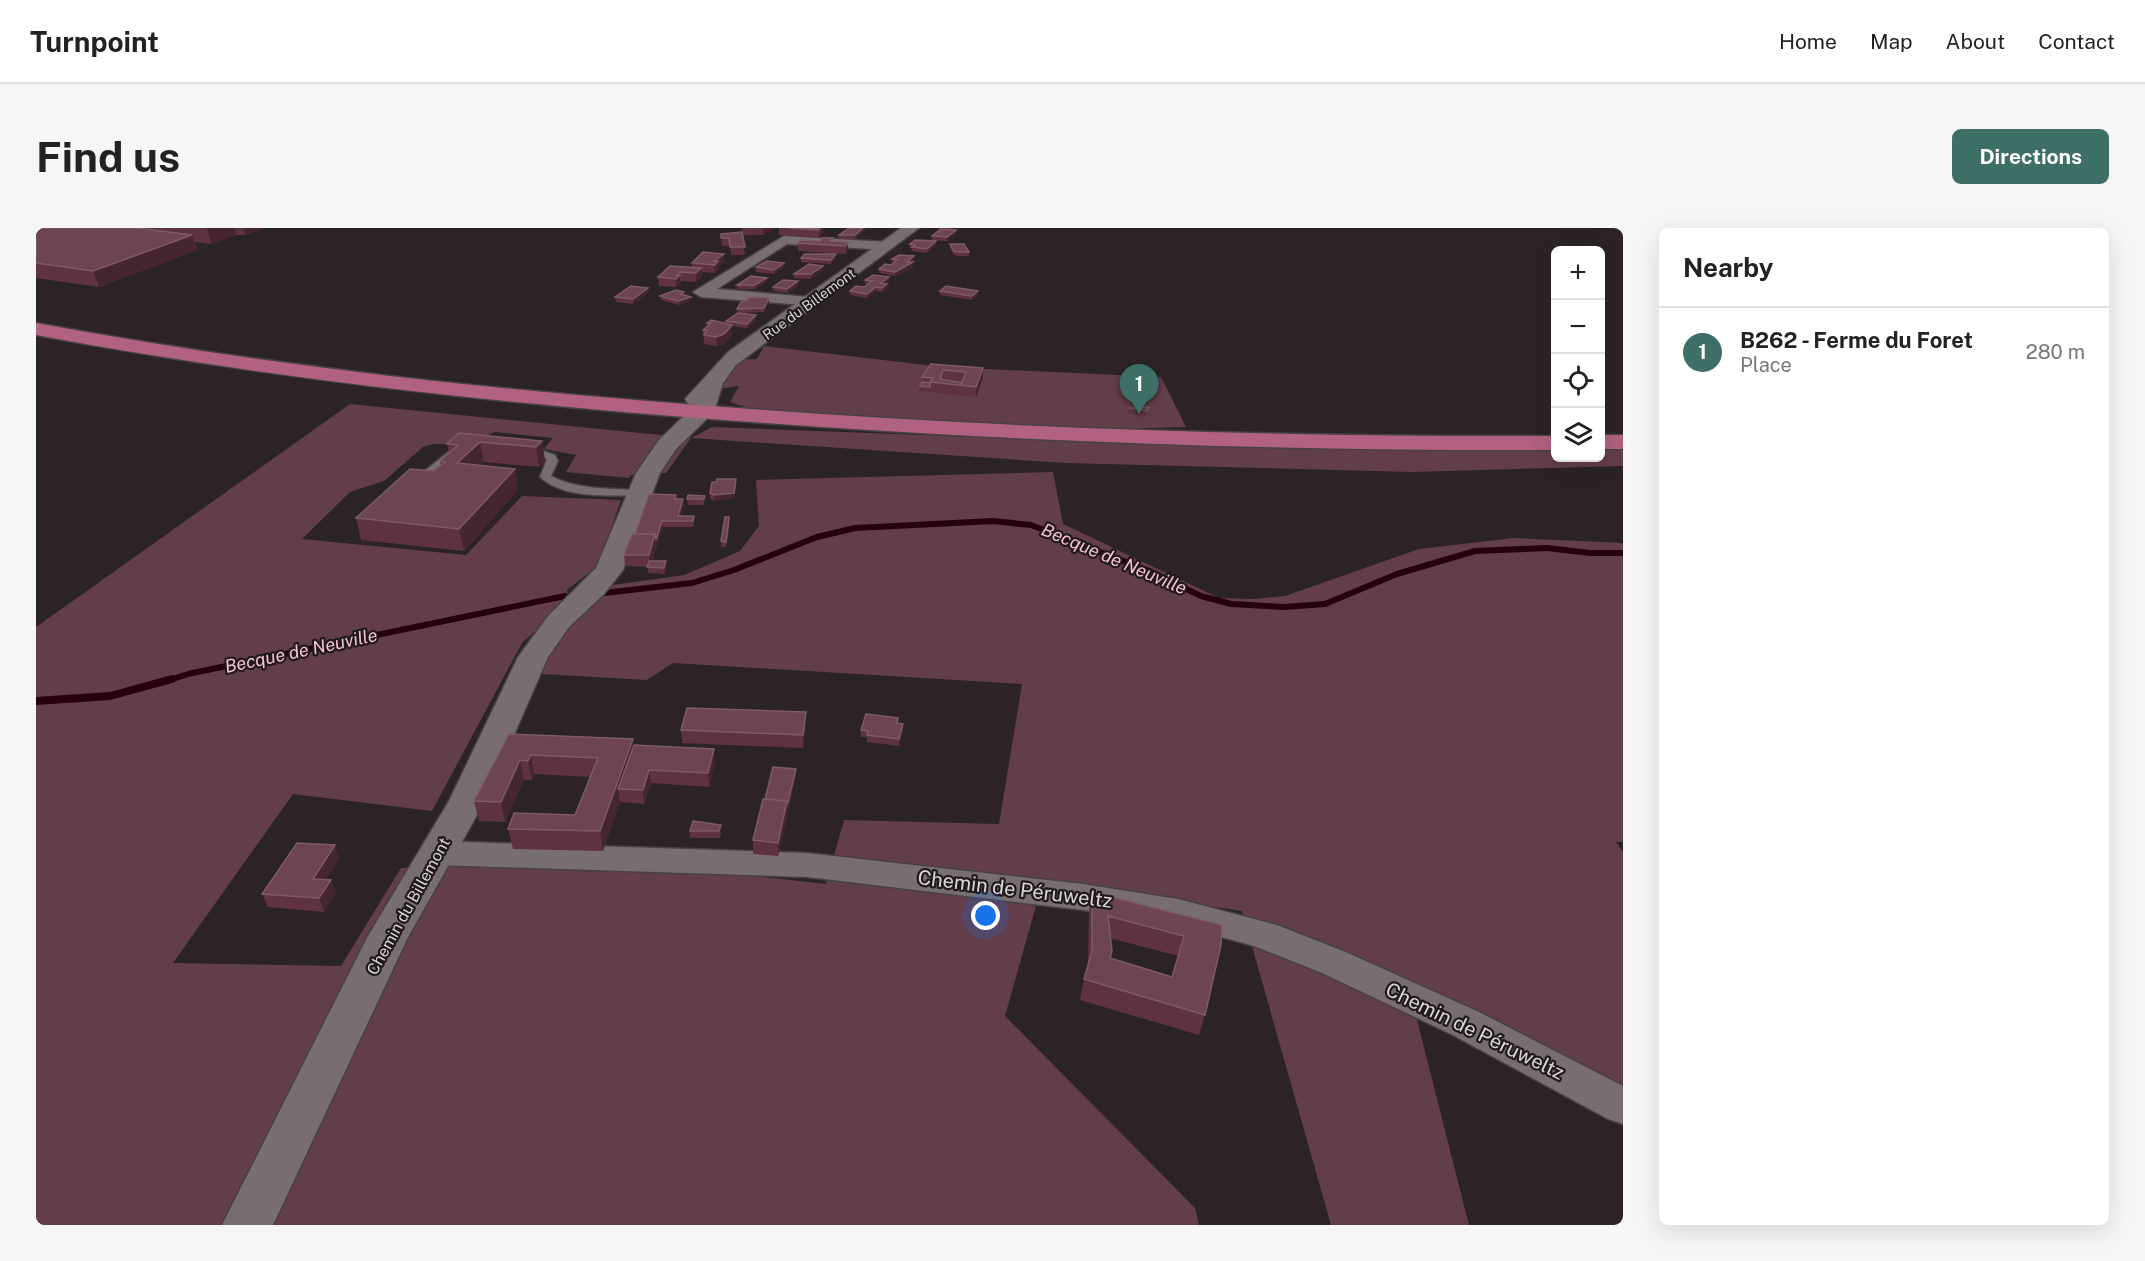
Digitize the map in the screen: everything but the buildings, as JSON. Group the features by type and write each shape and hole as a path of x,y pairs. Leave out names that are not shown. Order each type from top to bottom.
{"main road":[{"path":"36,330 268,367 510,396 585,409 689,415 790,425 882,426 1266,441 1551,443"},
{"path":"1605,442 1623,442"}],"street":[{"name":"Rue du Billemont","path":"584,597 609,570 638,493 659,456 689,415 709,402 713,384 734,357 911,228"},
{"path":"815,300 700,292 784,240 888,246"},
{"name":"Chemin du Billemont","path":"247,1225 346,1019 404,907 467,801 533,657 554,627 584,597"},
{"name":"Chemin de Péruweltz","path":"436,853 807,865 1083,897 1178,912 1264,935 1345,968 1465,1023 1623,1106"}],"lane":[{"path":"421,479 450,453 470,448"},
{"path":"509,450 541,453 551,457 553,461 545,477 555,484 580,489 638,493"}],"shaded area":[{"path":"764,346 943,367 1161,377 1186,427 1121,429 762,413 730,402 739,386 691,393 719,360 757,359"},
{"path":"350,404 691,438 666,473 631,475 629,478 566,472 576,455 544,449 553,438 495,432 470,444 433,444 423,447 384,481 350,492 302,539 466,555 522,496 621,500 598,566 567,590 569,601 522,643 432,811 293,794 173,963 341,966 401,868 450,864 756,876 826,884 844,820 999,824 1022,684 673,663 647,680 542,674 552,641 606,586 684,575 740,551 759,526 756,480 1053,472 1063,524 1219,598 1255,599 1285,596 1419,549 1514,538 1623,543 1623,842 1616,842 1623,852 1623,1117 1414,1008 1469,1225 1331,1225 1242,911 1043,881 1005,1016 1195,1208 1199,1225 36,1225 36,627"},
{"path":"712,427 1267,448 1551,449 1551,462 1605,462 1605,448 1623,448 1623,466 1412,472 1065,463 691,438"}],"waterway":[{"name":"Becque de Neuville","path":"604,593 692,583 734,570 817,537 855,528 993,521 1031,525 1149,571 1201,596 1231,604 1285,607 1325,604 1397,574 1475,551 1547,548 1590,553 1623,553"},
{"name":"Becque de Neuville","path":"167,681 188,674 565,596"},
{"name":"Becque de Neuville","path":"36,701 110,696 172,679"}],"place":[{"name":"B262 - Ferme du Foret","path":"1139,414"}]}
